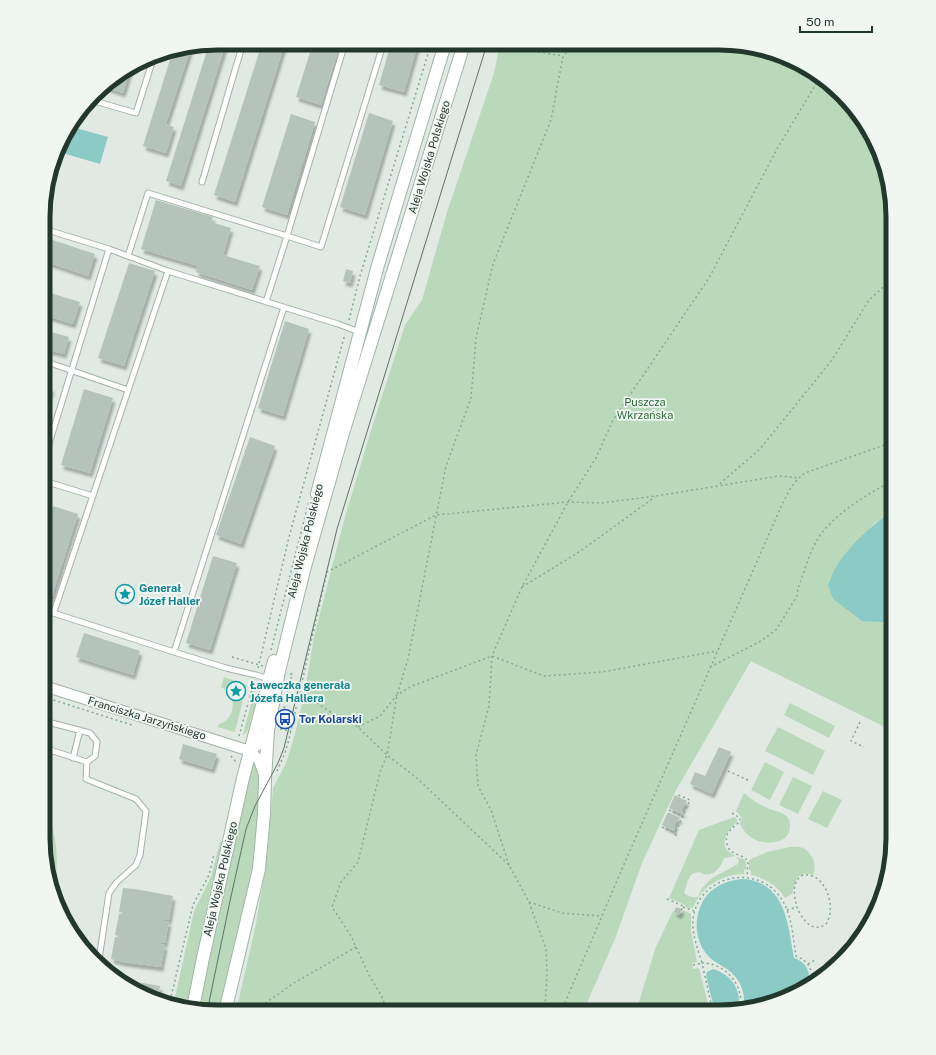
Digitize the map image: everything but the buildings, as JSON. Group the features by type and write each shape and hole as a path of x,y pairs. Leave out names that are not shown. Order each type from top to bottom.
{"main road":[{"name":"Aleja Wojska Polskiego","path":"194,1004 243,778 271,676 333,430 378,265 444,50"},
{"name":"Aleja Wojska Polskiego","path":"227,1005 251,906 262,850 271,676 304,570 325,493 462,50"}],"street":[{"path":"378,265 394,270"},
{"path":"359,332 373,337"},
{"name":"Franciszka Jarzyńskiego","path":"50,688 250,751"},
{"name":"Aleja Wojska Polskiego","path":"265,779 259,760 250,751 260,743 268,731"}],"lane":[{"path":"202,182 241,50"},
{"path":"266,302 343,50"},
{"path":"128,256 148,193 321,247 382,50"},
{"path":"96,102 136,113 152,64"},
{"path":"50,231 109,249 168,271 359,332"},
{"path":"50,441 109,249"},
{"path":"54,612 168,271"},
{"path":"174,652 284,307"},
{"path":"50,363 128,390"},
{"path":"50,483 93,496"},
{"path":"50,611 226,668 256,675 271,676"},
{"path":"50,722 90,733 97,742 95,756 87,762 86,779 136,799 146,811 140,855 136,865 116,883 109,893 99,956"},
{"path":"73,758 80,730"},
{"path":"50,750 87,762"}],"path":[{"path":"239,736 259,666 289,538 360,276 429,50"},
{"path":"526,50 563,56"},
{"path":"385,1005 351,936 332,907 341,882 358,862 380,772 387,755 397,695 408,659 446,466 471,398 476,338 493,264 551,120 563,56 568,50"},
{"path":"545,1005 547,974 546,949 529,902 509,865 491,810 478,786 476,755 489,706 492,656 522,587 568,502 596,458 613,420 709,278 777,149 818,83"},
{"path":"716,487 760,449 832,360 869,300 886,284"},
{"path":"564,1005 717,651 780,509 792,486 799,478 810,471 886,444"},
{"path":"280,725 280,729 291,730 326,572 436,516 568,502 601,503 716,487 779,476 799,478"},
{"path":"710,667 761,641 776,630 797,596 798,588 816,542 830,523 870,493 886,485"},
{"path":"522,587 579,552 656,496"},
{"path":"358,727 380,716 397,695 412,686 492,656 544,676 602,672 717,651"},
{"path":"232,657 259,666 271,676"},
{"path":"282,717 291,679"},
{"path":"300,692 341,719 358,727 387,755 418,778 509,865"},
{"path":"50,699 134,726"},
{"path":"860,722 851,741 864,747"},
{"path":"224,754 232,756 236,762"},
{"path":"728,771 748,780"},
{"path":"676,794 690,800 675,833 676,836"},
{"path":"669,810 682,816"},
{"path":"732,813 738,816 740,820 728,833 726,838 728,849 732,853 742,856 748,861 748,877"},
{"path":"662,827 675,833"},
{"path":"171,998 193,905 209,875 214,852"},
{"path":"803,875 812,876 820,881 828,894 831,908 826,924 818,928 811,926 802,918 797,907 794,897 794,886 798,879 803,875"},
{"path":"711,1005 693,929 695,911 703,895 715,885 728,878 739,876 748,877 761,881 775,890 783,901 787,910 796,956 803,959 808,964 812,973 812,977"},
{"path":"667,899 683,906 683,908 695,911"},
{"path":"529,902 562,913 602,916"},
{"path":"787,910 797,907"},
{"path":"680,914 683,908"},
{"path":"263,1005 294,983 356,947"},
{"path":"808,964 815,960"},
{"path":"693,965 702,963 708,964 720,969 732,977 740,992 740,1004"}],"green space":[{"name":"Puszcza Wkrzańska","path":"499,50 741,51 773,59 793,67 812,78 829,91 845,107 864,134 877,163 883,185 886,206 886,515 875,523 836,566 882,622 886,621 886,728 751,661 675,792 642,863 615,939 586,1005 238,1005 256,924 267,857 273,788 286,763 295,734 304,695 314,637 344,520 405,325 422,300 447,212 494,73"},
{"path":"224,677 247,685 234,732 218,727 219,724 225,722 229,717 233,706 230,695 221,687"},
{"path":"254,691 257,698 249,727 247,732 243,735"},
{"path":"790,703 835,726 829,738 784,715"},
{"path":"778,727 825,751 813,775 765,751"},
{"path":"254,760 259,764 260,804 252,878 222,1005 199,1004"},
{"path":"765,762 784,772 770,800 751,790"},
{"path":"793,777 812,786 798,814 779,805"},
{"path":"823,791 842,800 827,828 808,819"},
{"path":"744,793 767,808 782,813 788,818 790,825 789,832 786,837 782,840 770,843 757,841 747,834 740,824 742,818 736,811"},
{"path":"734,817 737,819 737,822 729,830 725,839 725,844 726,848 736,856 724,858 721,866 711,874 703,874 699,872 692,874 688,880 684,893 690,896 698,897 702,888 712,878 738,864 739,860 736,857 746,861 746,870 744,870 744,874 720,879 713,883 701,894 693,908 691,907 690,909 685,907 685,905 669,898 699,830"},
{"path":"50,823 56,844 56,881 51,860"},
{"path":"224,841 189,1003 185,1002 175,999 194,911 211,877 220,842"},
{"path":"789,847 799,847 808,851 812,857 815,868 813,875 803,874 798,878 792,894 785,898 778,889 770,883 751,875 751,871 749,870 749,860 767,852"},
{"path":"683,910 691,914 691,931 697,962 692,963 693,969 699,968 708,1005 638,1005 655,949 673,911 681,915"}],"water":[{"path":"76,128 108,137 100,164 63,153"},
{"path":"886,515 886,621 862,621 833,599 828,585 836,567 843,557 855,542"},
{"path":"742,879 757,882 768,888 776,896 787,919 794,958 803,963 809,973 809,979 793,988 773,996 744,1003 743,992 739,981 732,973 708,955 699,941 697,933 697,916 706,896 720,885"},
{"path":"713,969 719,971 730,979 737,990 739,996 739,1004 713,1005 706,976 707,972"}],"tram line":[{"path":"208,1005 246,829 255,806 278,763 284,748 337,529 485,50"}],"place":[{"name":"Generał Józef Haller","path":"125,594"},
{"name":"Ławeczka generała Józefa Hallera","path":"236,691"},
{"name":"Tor Kolarski","path":"285,719"}]}
